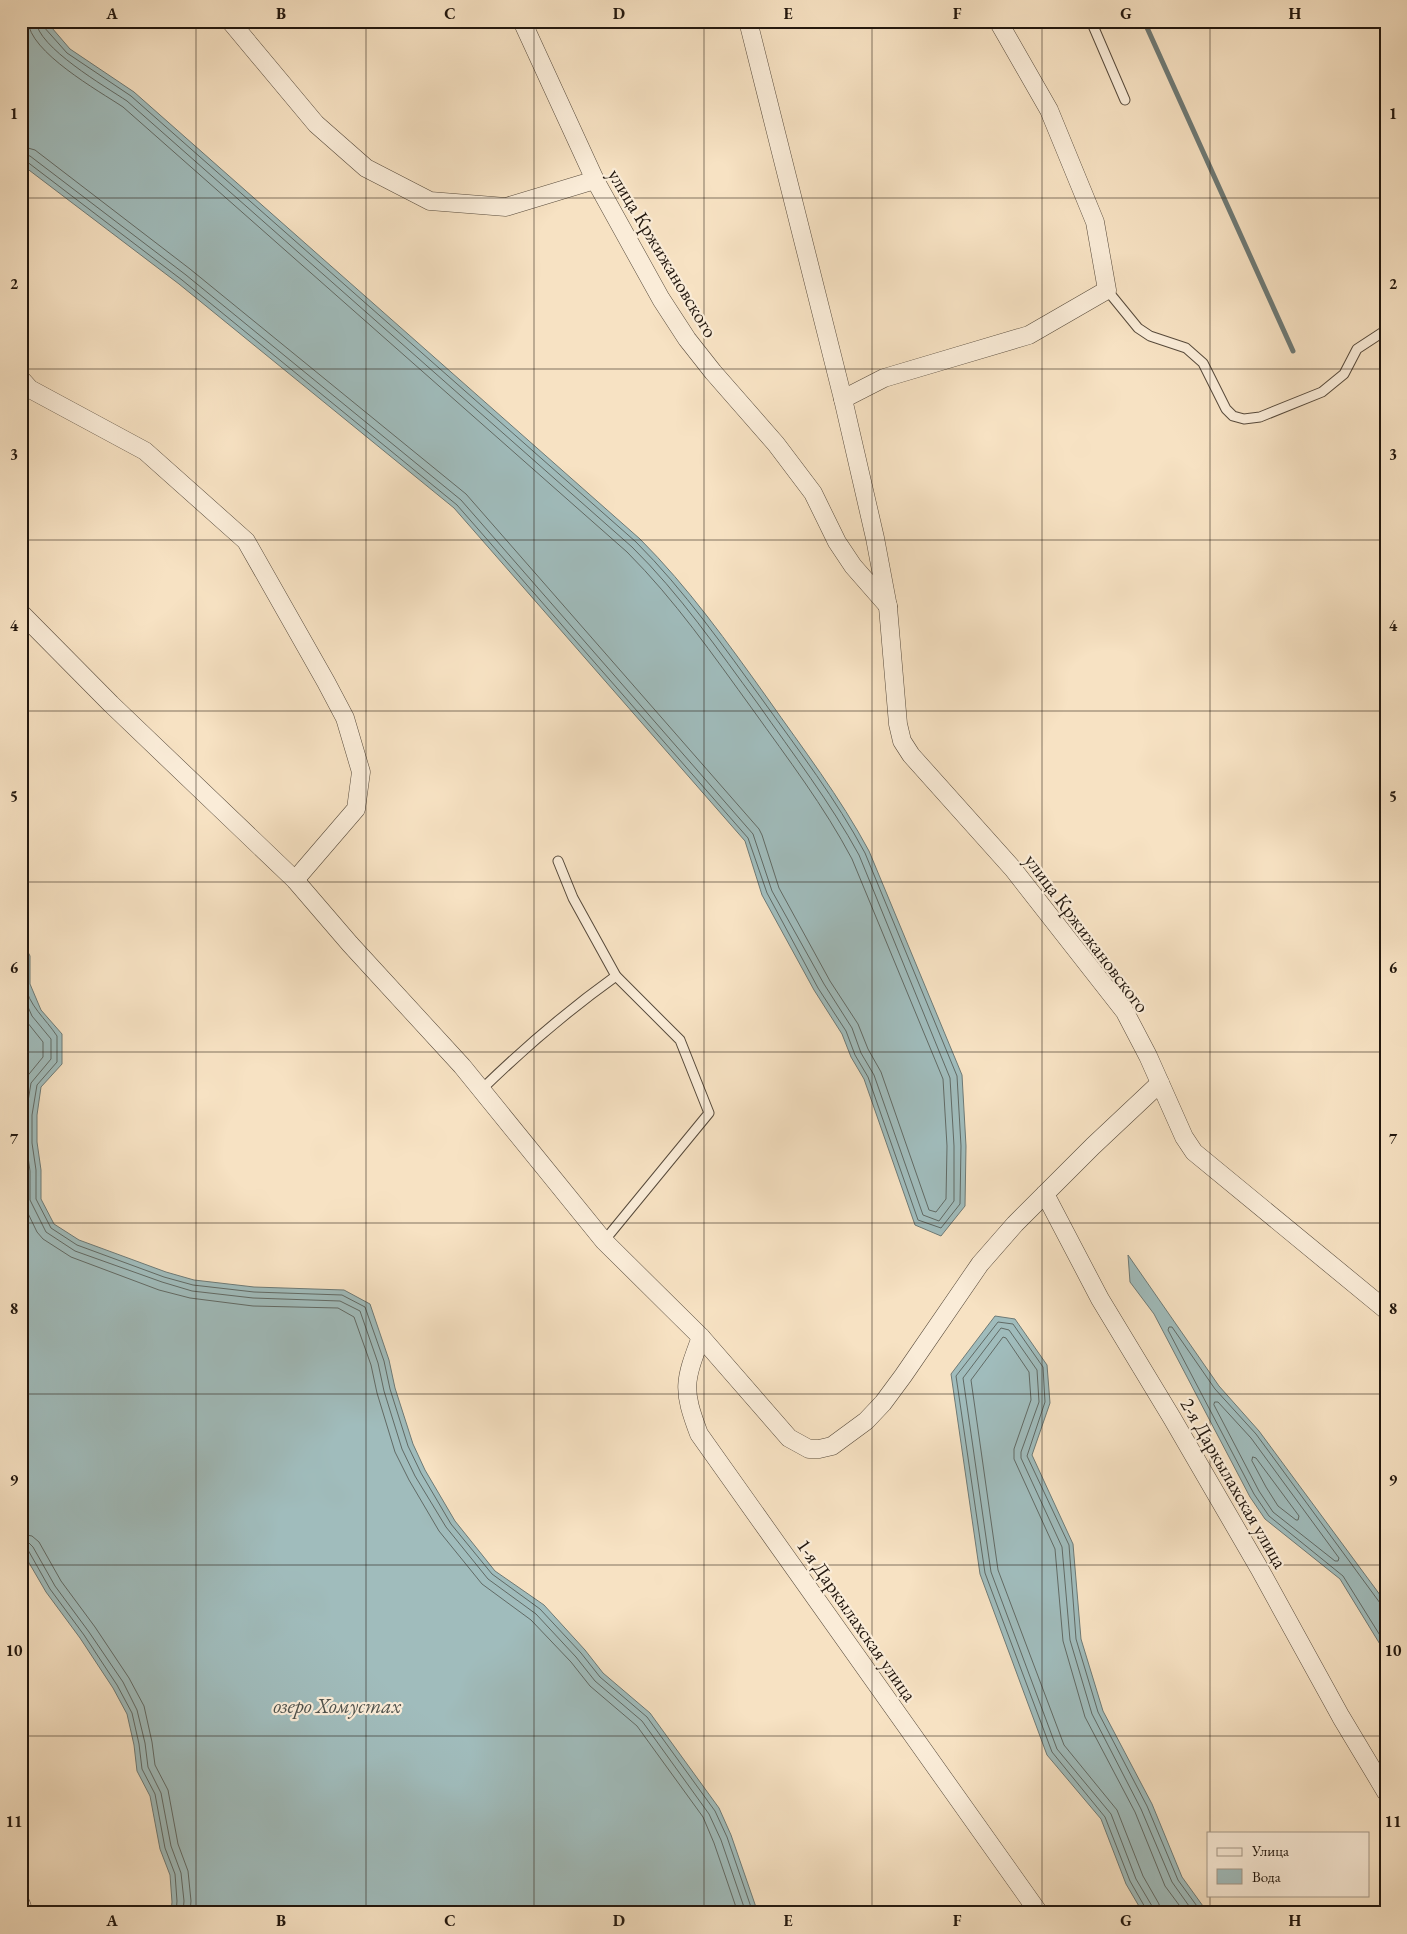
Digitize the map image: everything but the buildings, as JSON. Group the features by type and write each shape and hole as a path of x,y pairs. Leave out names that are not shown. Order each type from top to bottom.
{"street":[{"path":"230,21 316,124 366,168 430,201 506,207 594,180"},
{"name":"улица Кржижановского","path":"522,21 594,180 687,340 776,444 813,493 837,542 853,566 888,607"},
{"name":"улица Кржижановского","path":"748,21 843,400 883,574 888,607 895,705 902,741 911,755 1013,869 1120,1006 1148,1056 1178,1125 1194,1152 1386,1310"},
{"path":"843,400 884,378 1029,334 1107,290 1095,222 1048,110 998,21"},
{"path":"24,388 145,451 246,541 326,682 345,718 361,772 356,809 296,880"},
{"path":"21,612 111,704 296,880 350,944 455,1059 604,1241 701,1337 789,1438 809,1450 832,1446 866,1421 883,1403 980,1264 1015,1224 1093,1146 1160,1083"},
{"name":"2-я Даркылахская улица","path":"1045,1194 1100,1300 1250,1551 1341,1717 1386,1792"},
{"name":"1-я Даркылахская улица","path":"701,1337 687,1377 686,1395 699,1434 1039,1913"},
{"path":"21,1904 24,1913"}],"lane":[{"path":"1091,21 1125,100"},
{"path":"1107,290 1138,328 1150,336 1186,348 1203,363 1226,409 1233,416 1244,419 1260,417 1322,392 1344,374 1357,349 1386,330"},
{"path":"558,861 573,898 616,976 680,1040 709,1113 604,1241"},
{"path":"481,1090 498,1073 616,976"}],"water":[{"path":"21,21 46,21 70,49 134,92 640,539 675,576 723,636 821,774 869,851 962,1075 966,1146 965,1206 941,1236 915,1225 864,1079 851,1057 842,1034 814,990 762,895 745,841 454,508 179,284 21,164"},
{"name":"озеро Хомустах","path":"21,938 30,956 30,984 41,1010 62,1034 62,1064 41,1087 37,1115 41,1199 54,1224 79,1240 166,1272 194,1280 254,1287 344,1290 370,1304 389,1360 395,1388 413,1444 425,1470 455,1521 495,1571 544,1605 603,1673 650,1713 719,1808 731,1835 758,1913 171,1913 170,1875 160,1849 150,1796 137,1771 134,1745 127,1714 113,1688 80,1638 46,1592 21,1549"},
{"path":"1128,1255 1219,1386 1259,1431 1386,1603 1386,1654 1340,1579 1265,1519 1250,1497 1154,1314 1130,1282"},
{"path":"995,1316 1015,1319 1047,1365 1050,1403 1032,1455 1073,1544 1081,1639 1103,1711 1152,1804 1182,1877 1208,1913 1143,1913 1126,1884 1101,1819 1047,1755 980,1574 951,1374"}],"waterway":[{"path":"1144,21 1293,351"}]}
